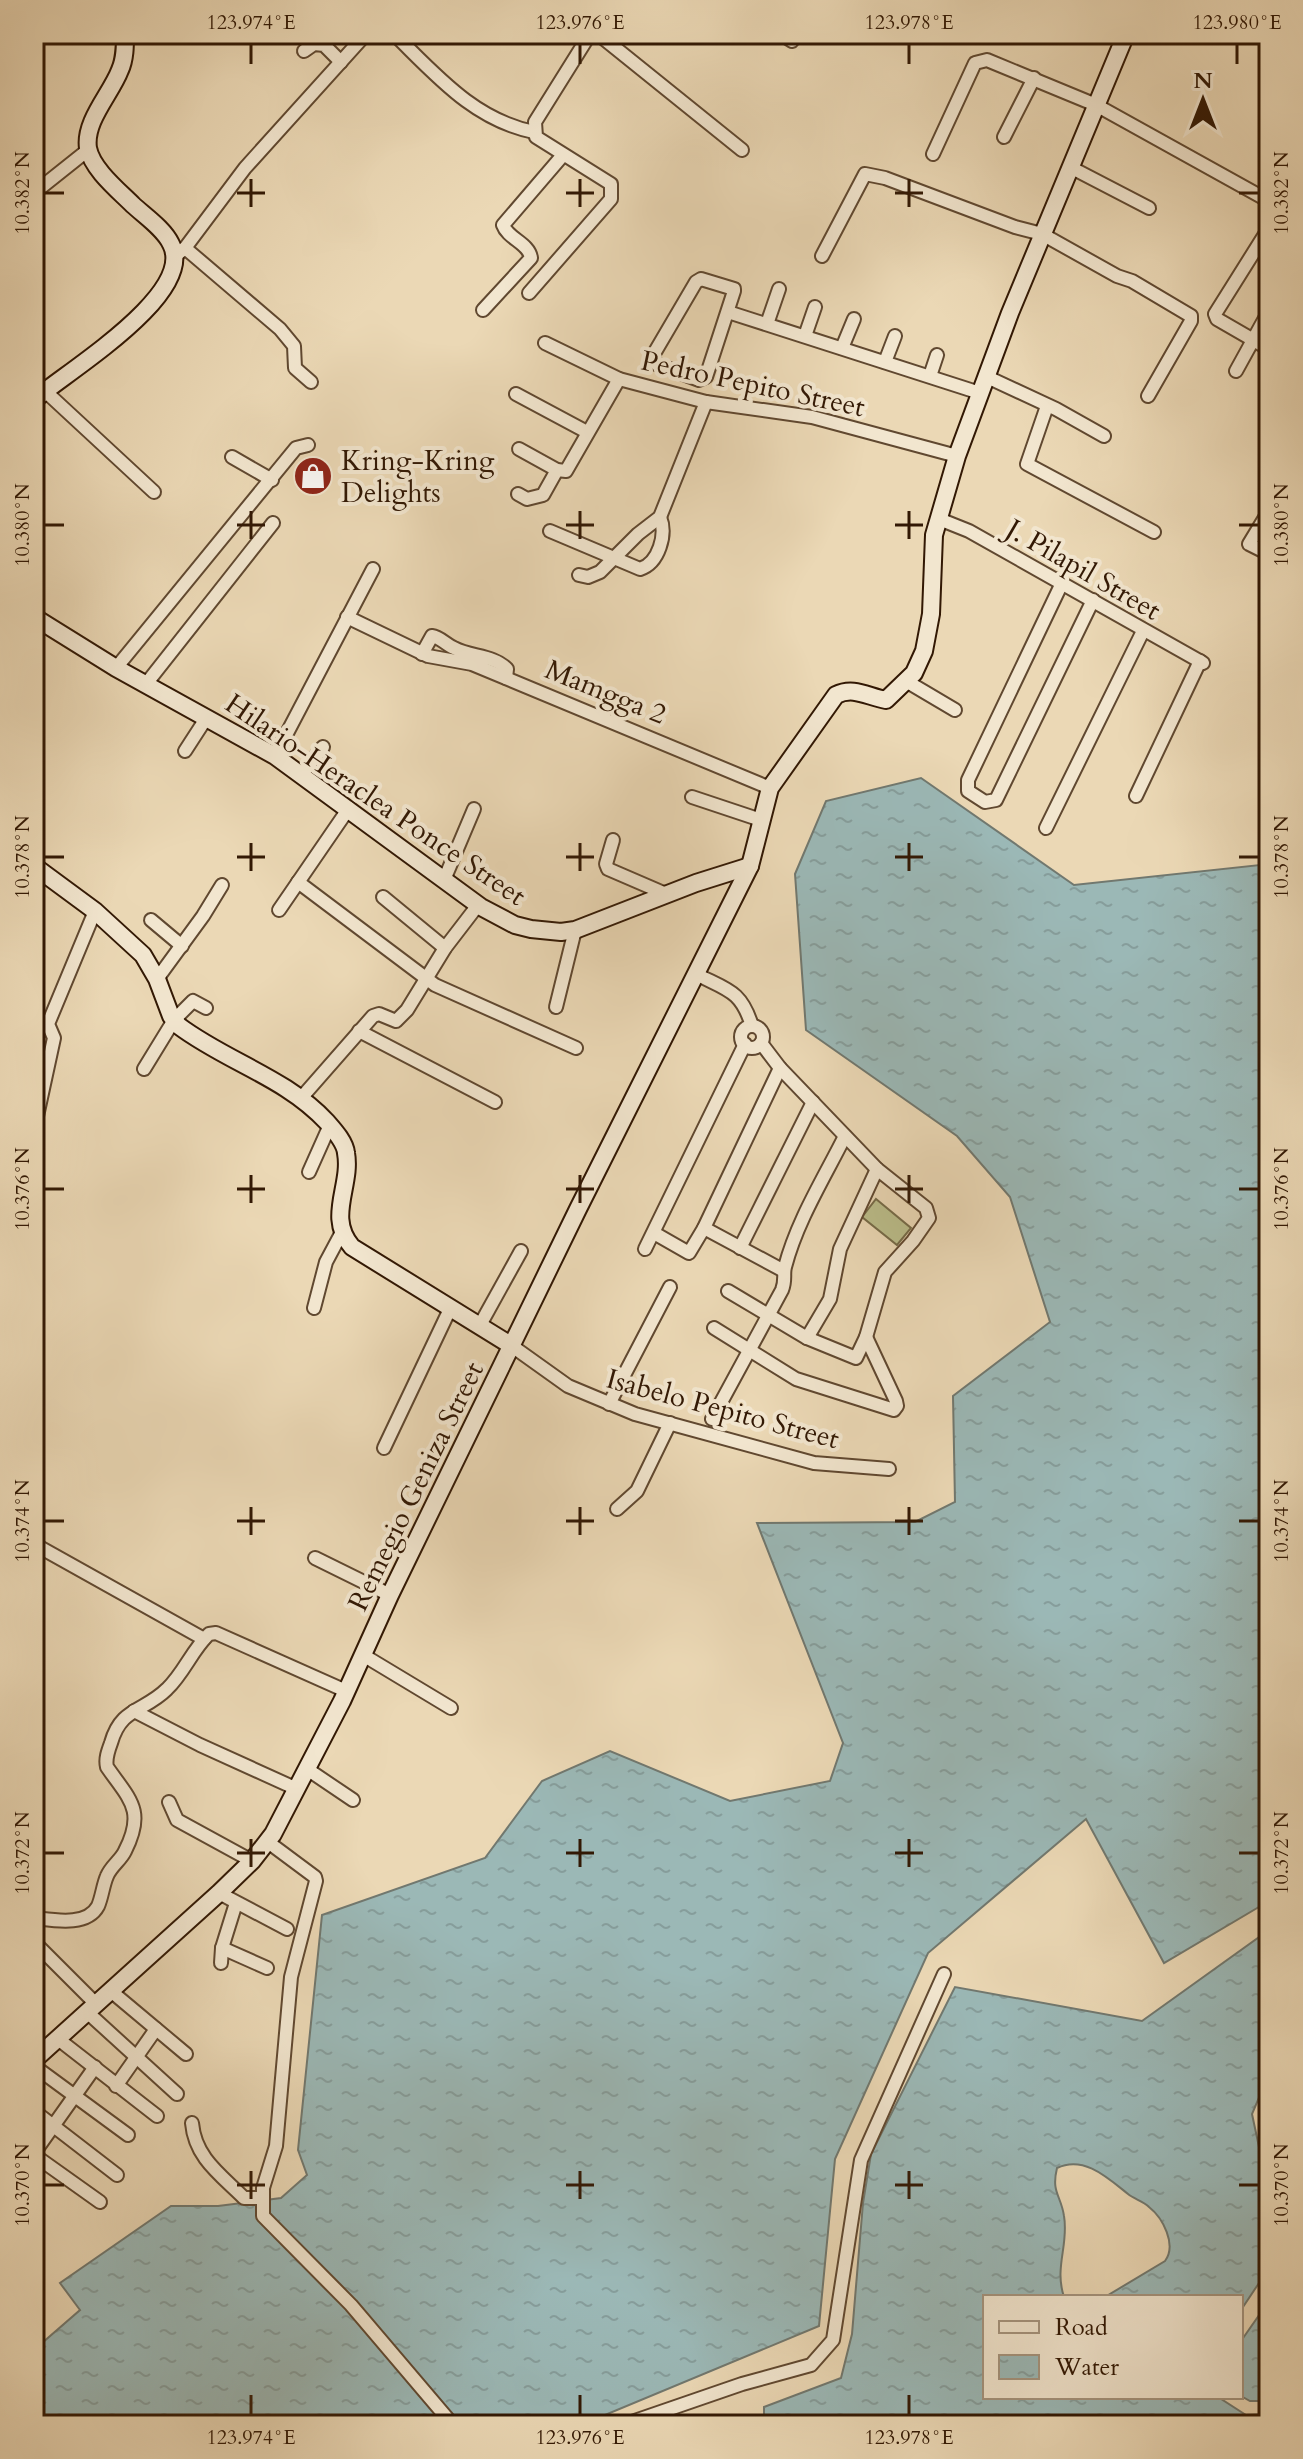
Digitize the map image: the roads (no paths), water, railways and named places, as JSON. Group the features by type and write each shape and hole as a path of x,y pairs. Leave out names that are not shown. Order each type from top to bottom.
{"street":[{"path":"125,34 122,64 91,126 88,150 91,157 110,181 180,252 280,329 294,346 295,368 311,382"},
{"path":"154,492 40,395 145,311 170,279 180,252 245,168 366,34"},
{"path":"394,34 473,107 518,129 534,132"},
{"path":"529,293 611,199 611,184 536,137 534,132 535,122 590,34"},
{"path":"598,34 742,150"},
{"path":"750,866 770,788 836,695 856,691 886,700 906,681 922,658 929,628 933,548 957,456 1042,234 1126,34"},
{"path":"304,51 314,44 324,45 341,62"},
{"path":"933,154 975,63 987,60 1096,105 1269,201"},
{"path":"1004,137 1034,78"},
{"path":"34,193 88,150"},
{"path":"483,310 531,258 529,251 505,231 503,225 563,155"},
{"path":"1070,167 1149,208"},
{"path":"822,256 865,174 880,176 1015,227 1042,234 1191,316 1148,396"},
{"path":"1269,228 1215,314 1217,319 1269,349"},
{"path":"706,280 734,289 728,312 704,379 692,379 654,362 652,357 696,282 706,280"},
{"path":"767,324 779,289"},
{"path":"805,336 815,307"},
{"path":"1236,371 1269,311"},
{"path":"728,312 930,376 983,384 1056,409 1104,436"},
{"path":"842,348 854,319"},
{"path":"885,362 895,336"},
{"name":"Pedro Pepito Street","path":"545,343 619,379 706,402 812,417 957,456"},
{"path":"930,376 937,355"},
{"path":"519,449 557,470 566,471 619,379"},
{"path":"516,394 587,432"},
{"path":"579,575 588,577 600,572 660,517 706,402"},
{"path":"1047,406 1027,464 1154,532"},
{"path":"116,668 296,448 308,445"},
{"path":"232,457 272,480"},
{"path":"518,494 527,499 543,495 557,470"},
{"path":"1269,511 1249,544 1269,554"},
{"path":"550,531 615,556 637,569 647,567 663,538 660,517"},
{"name":"J. Pilapil Street","path":"939,519 969,531 1202,662 1136,796"},
{"path":"146,684 273,523"},
{"path":"275,756 373,569"},
{"path":"1062,583 968,780 968,791 985,802 996,800 1093,600"},
{"name":"Hilario-Heraclea Ponce Street","path":"34,617 116,668 275,756 478,905 496,916 531,929 575,930 666,894 750,866"},
{"name":"Mamgga 2","path":"347,617 422,654 472,664 770,788"},
{"path":"1046,828 1143,631"},
{"path":"422,654 432,636 436,636 454,649 501,664 507,669 506,678"},
{"path":"906,681 955,710"},
{"path":"185,751 207,717"},
{"path":"302,774 323,747"},
{"path":"692,797 761,820"},
{"path":"279,910 349,808"},
{"path":"444,880 474,809"},
{"path":"613,840 606,864 608,869 666,894"},
{"path":"34,866 95,911 143,955 174,1020 184,1029 302,1097 330,1125 346,1154 339,1220 342,1232 352,1247 512,1346"},
{"name":"Remegio Geniza Street","path":"34,2063 219,1893 268,1842 346,1691 390,1595 750,866"},
{"path":"298,882 425,978 576,1048"},
{"path":"157,979 222,885"},
{"path":"383,897 445,948"},
{"path":"302,1097 376,1014 396,1021 407,1010 445,948 478,905"},
{"path":"34,1130 54,1038 48,1024 95,911"},
{"path":"151,920 182,946"},
{"path":"556,1007 575,930"},
{"path":"696,974 739,996 752,1026"},
{"path":"144,1069 174,1020 193,1001 206,1008"},
{"path":"34,1027 48,1024"},
{"path":"645,1249 745,1044 742,1034 745,1028 752,1026 762,1031 761,1043 780,1068 877,1169 926,1208 929,1218 885,1272 866,1337 856,1358"},
{"path":"359,1031 495,1102"},
{"path":"745,1044 755,1047 761,1043"},
{"path":"654,1233 689,1253 704,1228 780,1068"},
{"path":"740,1248 813,1102"},
{"path":"309,1172 330,1125"},
{"path":"712,1419 771,1314 786,1280 784,1271 798,1231 845,1136"},
{"path":"807,1338 830,1299 840,1249 877,1169"},
{"path":"704,1228 784,1271"},
{"path":"314,1308 326,1262 342,1232"},
{"path":"480,1325 521,1251"},
{"path":"609,1404 670,1287"},
{"path":"728,1291 807,1338 879,1367"},
{"path":"384,1448 450,1309"},
{"path":"714,1328 796,1379 894,1410 897,1404 866,1337"},
{"name":"Isabelo Pepito Street","path":"512,1346 568,1386 609,1404 814,1463 889,1469"},
{"path":"617,1509 637,1491 670,1423"},
{"path":"34,1544 204,1639"},
{"path":"315,1558 390,1595"},
{"path":"34,1918 74,1920 96,1910 106,1877 126,1850 134,1829 135,1811 130,1798 107,1767 116,1728 121,1720 151,1703 169,1687 209,1634 216,1633 346,1691"},
{"path":"363,1655 451,1708"},
{"path":"134,1711 297,1789"},
{"path":"307,1769 353,1800"},
{"path":"169,1802 177,1820 252,1861"},
{"path":"268,1842 316,1881 291,1977 276,2146 261,2198 263,2216 351,2305 453,2425"},
{"path":"219,1893 287,1929"},
{"path":"221,1963 222,1948 236,1903"},
{"path":"34,1942 135,2058 177,2094"},
{"path":"222,1948 267,1968"},
{"path":"623,2425 742,2384 811,2365 833,2340 861,2160 944,1974"},
{"path":"112,1992 186,2054"},
{"path":"116,2086 156,2029"},
{"path":"58,2039 157,2116"},
{"path":"34,2063 74,2097 128,2135"},
{"path":"95,2067 34,2154 100,2202"},
{"path":"34,2111 117,2175"},
{"path":"192,2123 193,2136 202,2156 213,2169 244,2198 261,2198"}],"water":[{"path":"921,778 1074,885 1269,864 1269,1901 1164,1963 1086,1819 928,1953 835,2159 819,2326 581,2425 424,2425 416,2418 251,2416 226,2425 34,2425 34,2350 80,2310 60,2283 171,2206 218,2206 281,2198 307,2175 298,2150 322,1915 485,1858 542,1781 610,1751 730,1801 830,1781 843,1743 757,1523 915,1522 955,1502 953,1396 1050,1322 1010,1197 957,1136 806,1030 795,874 826,801"},
{"path":"1269,1930 1269,2074 1252,2114 1269,2194 1269,2268 1243,2307 1243,2295 1108,2295 1165,2261 1170,2247 1167,2232 1147,2205 1095,2170 1077,2164 1057,2168 1056,2189 1065,2227 1060,2276 1063,2295 983,2295 983,2399 1221,2399 1246,2415 1269,2414 1269,2425 725,2425 764,2415 764,2407 841,2378 852,2334 863,2203 871,2154 955,1987 1142,2021"},
{"path":"1269,2301 1269,2401 1250,2401 1243,2397 1243,2338"}],"place":[{"name":"Kring-Kring Delights","path":"313,476"}]}
